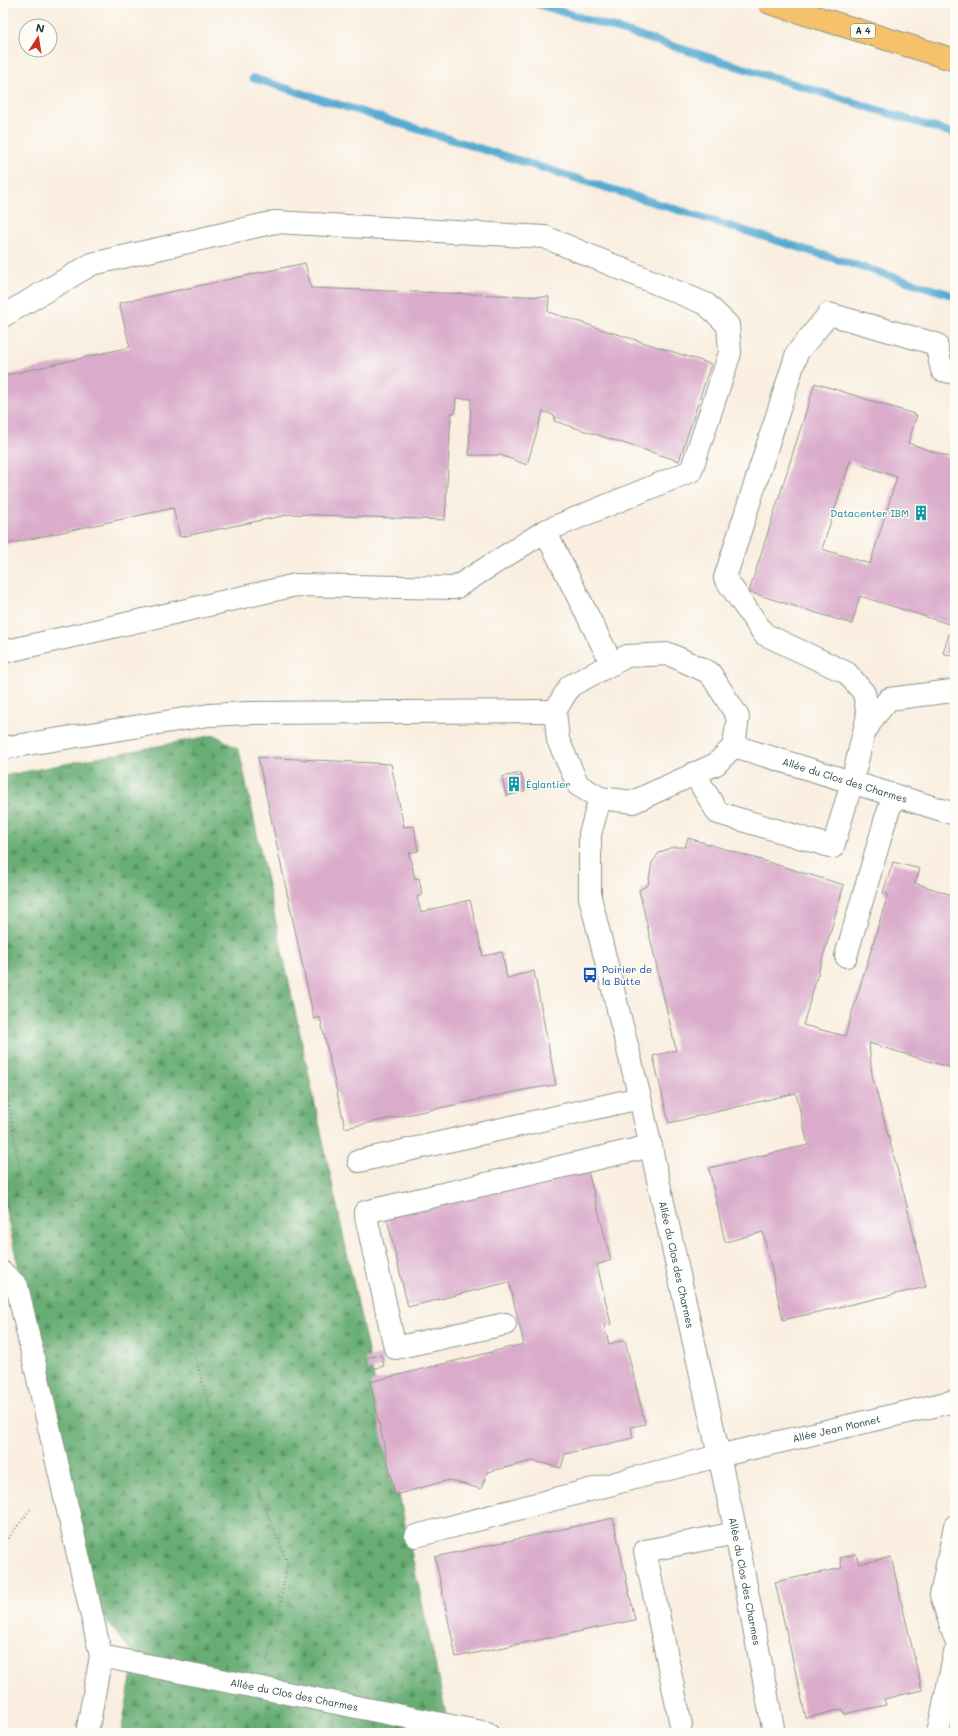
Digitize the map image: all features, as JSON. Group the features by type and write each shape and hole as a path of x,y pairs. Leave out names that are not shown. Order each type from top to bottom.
{"highway":[{"name":"A 4","path":"770,3 955,60"}],"street":[{"path":"3,316 92,264 275,222 545,237 706,304 728,325 730,353 692,471 545,531 455,588 296,585 3,652"},
{"path":"694,773 718,813 833,847 852,782 868,715 864,694 847,674 764,634 725,578 797,352 829,314 936,344 942,370 955,373"},
{"path":"545,531 612,664"},
{"path":"669,654 710,673 738,717 734,746 716,764 633,802 600,798 578,785 558,740 555,711 570,686 612,664 627,656 669,654"},
{"path":"863,737 873,718 889,699 952,691 955,692"},
{"path":"3,748 209,716 249,714 555,711"},
{"name":"Allée du Clos des Charmes","path":"734,746 955,814"},
{"path":"846,956 894,795"},
{"name":"Allée du Clos des Charmes","path":"600,798 590,834 590,897 651,1146 736,1533 774,1733"},
{"path":"359,1161 640,1098"},
{"path":"505,1324 395,1348 365,1212 651,1146"},
{"path":"3,1273 17,1286 102,1656 87,1733"},
{"name":"Allée Jean Monnet","path":"416,1536 718,1456 955,1401"},
{"path":"955,1526 941,1595 955,1638"},
{"path":"681,1724 645,1551 736,1533"},
{"path":"938,1733 955,1653"},
{"name":"Allée du Clos des Charmes","path":"102,1656 487,1733"}],"path":[{"path":"3,1070 24,1197 166,1204 212,1275 189,1336 212,1416 258,1491 287,1562 278,1620 260,1688"},
{"path":"3,1545 32,1507"}],"green space":[{"path":"215,735 239,750 450,1733 121,1733 135,1656 92,1603 3,1197 3,776"}],"building":[{"path":"305,263 311,288 549,297 548,312 711,364 679,461 554,421 555,416 543,411 527,465 500,455 469,455 471,399 456,398 455,413 451,413 445,520 292,514 180,537 173,508 3,545 3,376 130,347 119,303"},
{"name":"Datacenter IBM","path":"815,383 917,415 908,443 955,459 955,657 943,653 952,625 860,596 852,624 749,592","holes":["850,461 897,477 870,564 822,549"]},
{"path":"258,757 391,764 404,827 414,826 418,851 409,853 415,879 419,878 422,895 417,897 421,912 470,900 483,956 502,952 507,978 534,971 556,1085 529,1089 345,1128 320,1017 314,1019"},
{"name":"Églantier","path":"521,773 525,791 506,796 502,777"},
{"path":"688,838 844,885 803,1025 845,1036 888,894 883,893 893,862 920,869 915,883 955,896 955,1069 869,1043 872,1075 905,1198 926,1287 783,1320 763,1232 725,1242 709,1168 808,1145 796,1093 669,1123 653,1056 676,1050 639,890 648,885 652,863 659,853 672,847 685,847"},
{"path":"588,1171 611,1260 597,1265 611,1324 604,1325 609,1344 625,1340 645,1424 631,1427 633,1438 565,1454 561,1468 533,1461 487,1472 481,1489 449,1480 395,1495 370,1382 524,1344 509,1282 408,1307 386,1214"},
{"path":"381,1355 384,1366 368,1370 365,1358"},
{"path":"613,1518 635,1620 456,1657 435,1557"},
{"path":"856,1554 859,1564 891,1557 922,1690 884,1699 886,1705 844,1714 843,1709 806,1718 775,1582 842,1568 840,1558"}],"waterway":[{"path":"534,3 955,134"},
{"path":"253,78 955,296"}],"place":[{"name":"Datacenter IBM","path":"921,513"},
{"name":"Églantier","path":"514,784"},
{"name":"Poirier de la Butte","path":"590,975"}]}
